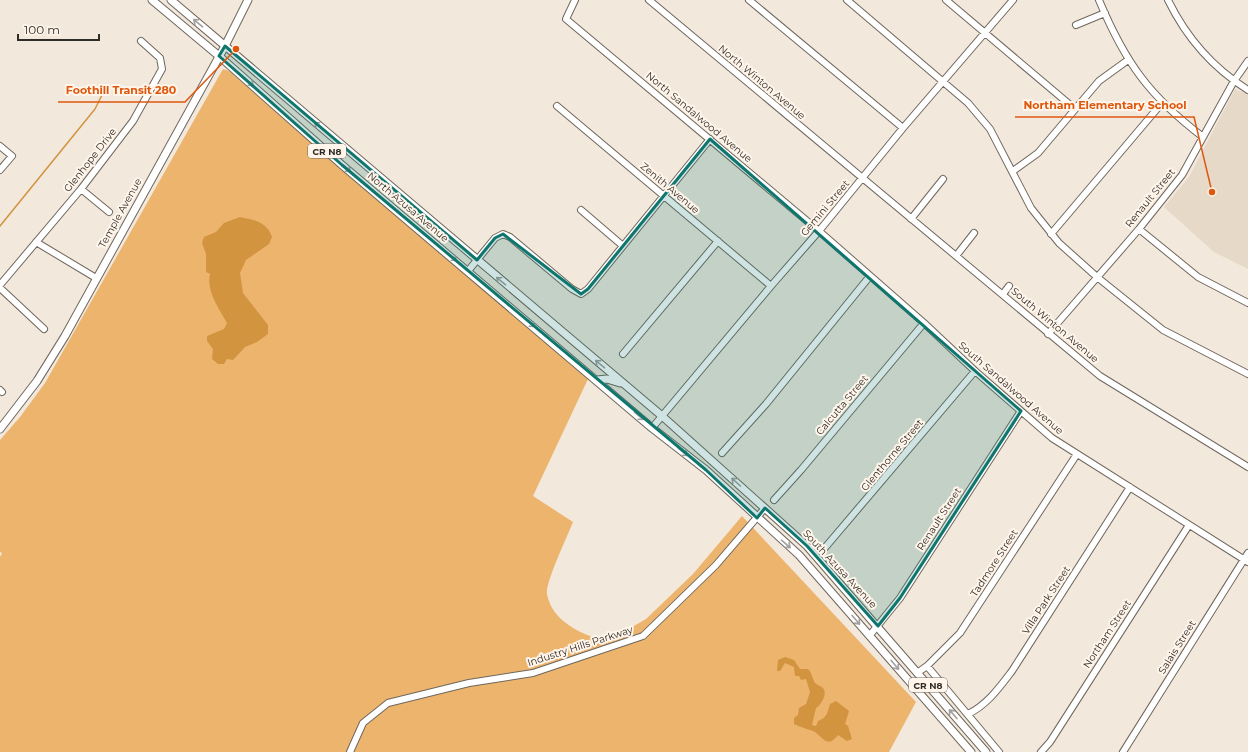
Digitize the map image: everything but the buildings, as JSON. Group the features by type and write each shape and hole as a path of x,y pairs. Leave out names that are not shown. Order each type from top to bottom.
{"main road":[{"name":"North Azusa Avenue","path":"152,0 219,56 342,165 652,428"},
{"name":"North Azusa Avenue","path":"171,0 662,416"},
{"name":"Temple Avenue","path":"0,429 37,381 65,336 225,46 248,0"},
{"path":"597,380 607,379 626,386"},
{"name":"South Azusa Avenue","path":"662,416 807,546 986,752"},
{"name":"South Azusa Avenue","path":"652,428 706,470 799,555 970,751"},
{"path":"970,751 979,743"}],"street":[{"name":"North Sandalwood Avenue","path":"575,0 566,18 819,231"},
{"name":"North Winton Avenue","path":"649,0 862,179"},
{"path":"750,0 903,128"},
{"path":"847,0 968,103 990,129 1031,208 1051,234 1097,277 1163,330 1248,374"},
{"path":"946,0 1075,109"},
{"name":"Gemini Street","path":"652,428 819,231 942,81 1013,0"},
{"path":"1099,0 1128,60 1143,81 1162,103 1178,118 1203,137"},
{"path":"1168,0 1194,43 1210,61 1234,81 1248,90"},
{"path":"1076,25 1105,13"},
{"name":"Glenhope Drive","path":"0,286 81,189 133,120 162,69 160,58 140,42"},
{"path":"1013,171 1038,153 1099,81 1128,60"},
{"name":"Renault Street","path":"1048,334 1139,229 1182,175 1234,81 1248,61"},
{"path":"1051,234 1162,103"},
{"name":"Zenith Avenue","path":"557,106 771,286"},
{"path":"468,271 495,238 503,234 510,237 572,289 582,294 588,290 665,197 710,139"},
{"path":"0,146 12,156 0,170"},
{"name":"South Winton Avenue","path":"862,179 1003,294 1048,334 1100,376 1248,467"},
{"path":"911,219 943,179"},
{"path":"81,189 109,212"},
{"path":"581,210 623,246"},
{"path":"1139,229 1198,277 1248,303"},
{"name":"South Sandalwood Avenue","path":"819,231 1052,438 1246,561"},
{"path":"956,256 974,233"},
{"path":"623,354 718,241"},
{"path":"36,242 96,278"},
{"path":"722,453 766,404 870,276"},
{"path":"0,286 44,329"},
{"path":"1003,294 1008,286"},
{"name":"Calcutta Street","path":"774,500 801,470 924,323"},
{"name":"Glenthorne Street","path":"823,550 975,371"},
{"name":"Renault Street","path":"870,635 900,598 1021,411"},
{"name":"Tadmore Street","path":"917,672 927,666 960,634 1077,454"},
{"name":"Villa Park Street","path":"968,714 975,711 991,697 1012,672 1130,487"},
{"name":"Industry Hills Parkway","path":"350,752 363,723 388,704 469,683 533,673 643,636 716,565 765,508"},
{"name":"Northam Street","path":"1041,752 1050,742 1189,525"},
{"name":"Salais Street","path":"1123,752 1246,561 1248,554"},
{"path":"927,666 999,752"}],"highlighted area":[{"path":"225,46 477,260 495,238 503,234 581,294 588,289 710,139 1021,411 900,598 878,626 807,546 765,508 757,518 706,470 342,165 219,56"}],"shaded area":[{"path":"223,69 229,71 588,379 533,496 573,522 547,588 550,604 555,612 569,626 606,642 646,619 693,574 742,516 916,702 889,752 0,752 0,557 2,553 0,552 0,440 20,417 45,383"},
{"path":"1235,89 1248,95 1248,269 1214,252 1164,207 1189,177"},
{"path":"240,217 259,222 267,228 272,237 269,244 246,260 240,273 243,293 268,325 268,334 257,342 245,347 233,360 227,359 224,364 218,364 212,359 213,349 207,341 207,336 224,329 227,323 217,306 210,287 210,274 206,272 206,254 202,243 204,237 216,232 224,223"},
{"path":"785,657 794,660 800,669 808,669 815,683 824,690 825,693 823,699 816,708 812,725 816,726 818,721 824,718 830,704 836,701 849,711 845,724 848,726 852,739 847,741 838,735 835,739 829,742 815,732 794,724 794,718 798,715 799,708 806,704 810,692 806,679 801,680 799,676 795,676 794,667 785,663 780,671 777,671 778,660"}],"waterway":[{"path":"0,226 95,109 104,91"}],"place":[{"name":"Foothill Transit 280","path":"236,49"},
{"name":"Northam Elementary School","path":"1212,192"}]}
